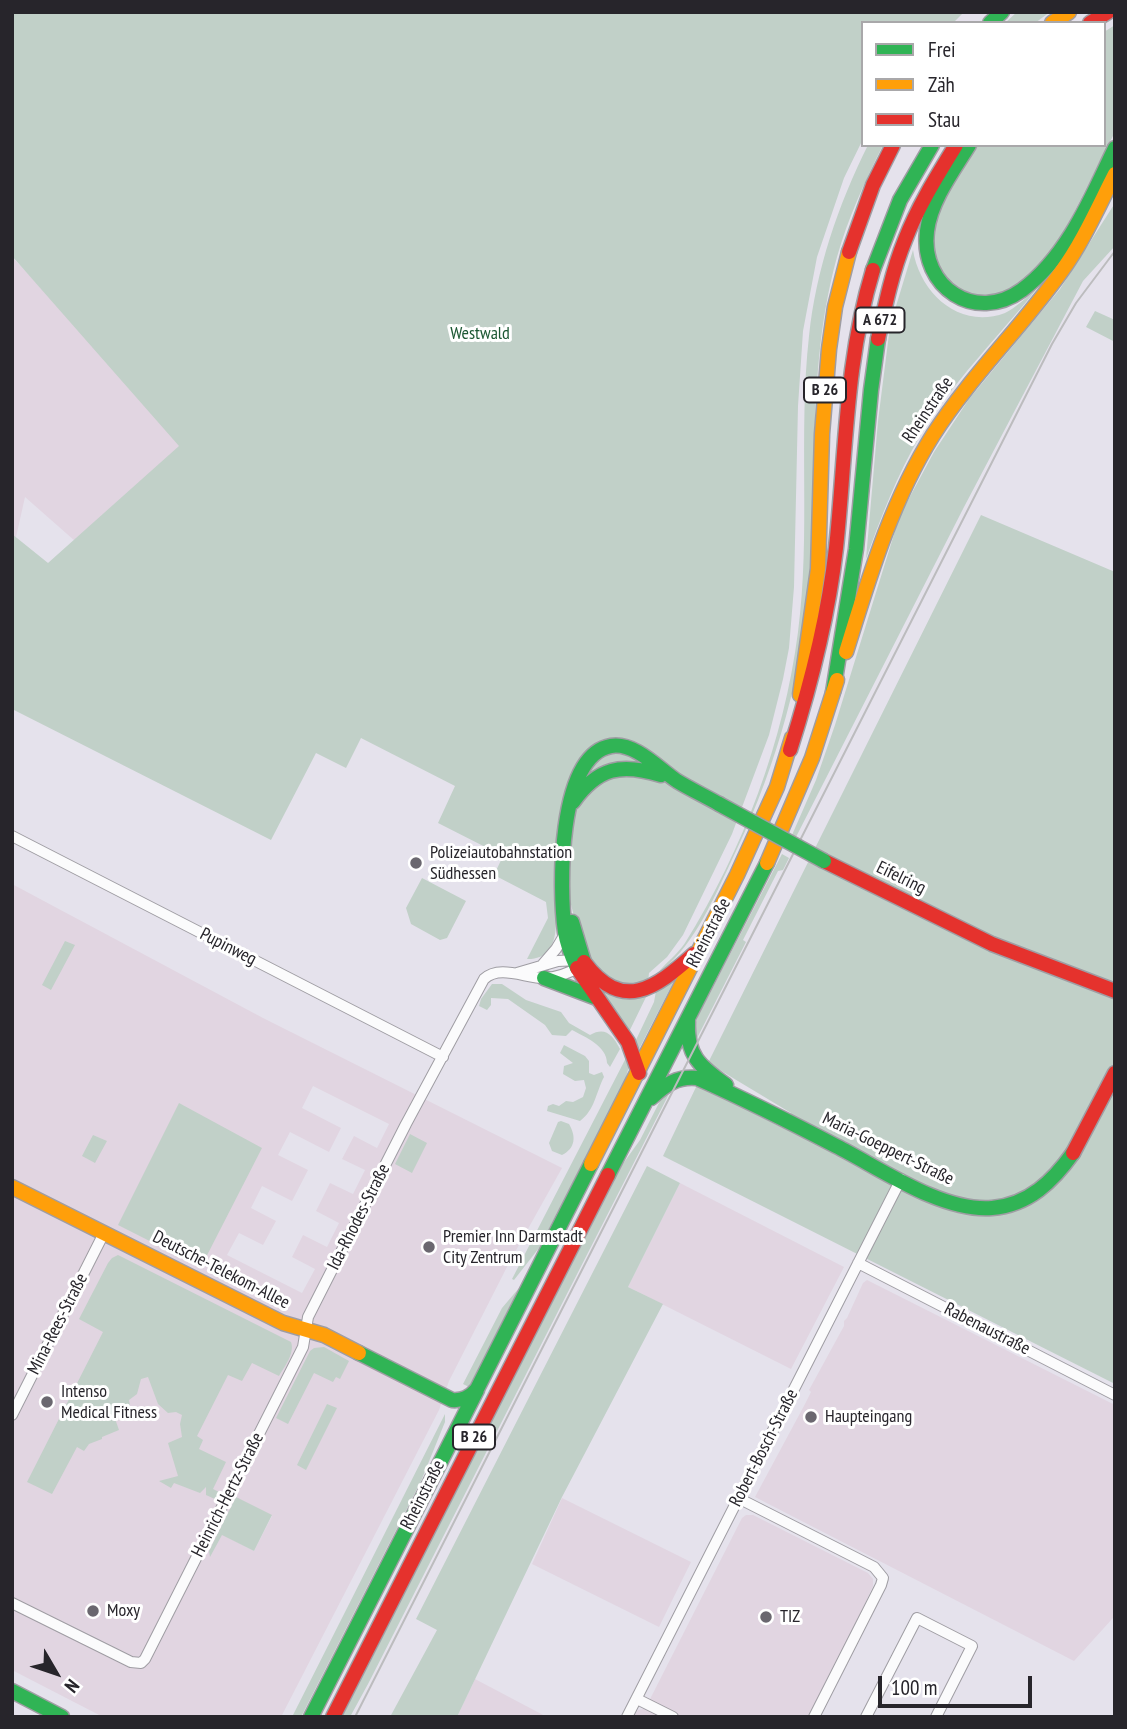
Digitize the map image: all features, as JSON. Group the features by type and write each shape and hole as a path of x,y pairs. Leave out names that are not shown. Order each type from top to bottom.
{"main road":[{"name":"Rheinstraße","path":"311,1717 703,946 753,841 790,750 808,647 818,567 826,370 837,292 856,224 892,147"},
{"name":"A 672","path":"790,750 811,687 827,611 838,527 849,384 866,292 872,269 900,201 931,147"},
{"name":"A 672","path":"833,692 854,560 868,401 883,307 894,267 918,208 955,147"},
{"path":"969,147 942,189 927,232 929,264 937,280 949,293 973,303 1003,300 1036,279 1049,266 1115,148"},
{"name":"Rheinstraße","path":"333,1717 766,865 812,758 893,508 911,473 961,393 1052,284 1075,250 1115,174"},
{"name":"Eifelring","path":"578,963 565,934 563,890 568,813 580,768 590,755 603,747 618,746 824,862 992,944 1110,990"},
{"name":"Eifelring","path":"568,813 583,790 606,771 633,767 679,782"},
{"name":"Eifelring","path":"563,890 578,963"},
{"path":"578,963 606,984 619,990 639,991 666,979 703,946"},
{"path":"578,963 594,997 627,1038 639,1073"},
{"path":"543,972 594,997"},
{"path":"1110,990 1115,1002"},
{"name":"Maria-Goeppert-Straße","path":"688,1015 686,1037 696,1060 708,1072 750,1102"},
{"name":"Maria-Goeppert-Straße","path":"643,1107 669,1082 687,1077 697,1078 947,1200 966,1206 997,1207 1025,1199 1044,1187 1071,1158 1115,1073"},
{"name":"Deutsche-Telekom-Allee","path":"12,1187 283,1323 324,1335 452,1400 466,1400 478,1389"},
{"path":"12,1691 62,1717"}],"street":[{"name":"Pupinweg","path":"12,836 443,1057"},
{"path":"543,972 565,934"},
{"path":"443,1057 484,979 492,973 543,972 565,975 578,963"},
{"name":"Ida-Rhodes-Straße","path":"306,1330 308,1317 443,1057"},
{"name":"Robert-Bosch-Straße","path":"627,1717 901,1179"},
{"name":"Mina-Rees-Straße","path":"12,1415 104,1233"},
{"name":"Rabenaustraße","path":"858,1263 1115,1395"},
{"name":"Heinrich-Hertz-Straße","path":"12,1603 131,1662 141,1663 303,1347 306,1330"},
{"path":"738,1498 874,1567 883,1578 814,1717"},
{"path":"866,1717 917,1618 972,1646 936,1717"},
{"path":"637,1699 673,1717"}],"shaded area":[{"path":"12,257 198,451 92,556 25,497 12,555"},
{"path":"12,884 263,1018 562,1168 510,1261 449,1381 439,1410 281,1717 103,1717 12,1670","holes":["313,1086 389,1124 377,1148 354,1136 342,1159 365,1170 353,1194 330,1183 316,1211 339,1223 327,1247 303,1235 292,1257 315,1269 302,1293 227,1255 239,1233 263,1245 276,1221 251,1208 262,1186 292,1201 308,1170 278,1155 290,1132 329,1152 341,1128 302,1108","236,1498 272,1516 254,1551 222,1534"]},
{"path":"680,1183 844,1267 791,1369 628,1287"},
{"path":"867,1280 1115,1405 1115,1619 1113,1618 1074,1661 755,1497 805,1404 811,1392 809,1390 844,1326 863,1283"},
{"path":"562,1498 691,1562 659,1627 532,1564"},
{"path":"753,1515 868,1573 873,1579 873,1586 813,1717 632,1717 638,1710 645,1709 742,1518"},
{"path":"475,1679 547,1717 457,1717"}],"green space":[{"name":"Westwald","path":"12,12 964,12 955,21 861,21 861,143 844,178 817,257 803,331 798,406 794,587 789,648 783,679 769,735 732,834 683,935 667,957 649,973 648,982 629,983 613,979 601,971 584,945 569,896 555,890 556,922 553,944 539,957 527,959 548,918 546,902 494,875 503,856 438,823 455,786 361,738 346,768 316,753 271,840 12,709 12,534 48,563 179,446 12,256"},
{"path":"1017,12 1050,12 1038,21 1007,21"},
{"path":"1115,25 1115,132 1060,240 1035,272 1003,294 975,298 953,288 938,270 933,243 935,223 944,198 974,147 1106,147 1106,31"},
{"path":"867,147 882,147 841,242 826,309 815,414 812,578 805,630 790,699 758,800 715,895 690,939 657,974 685,943 725,871 758,794 783,714 792,673 802,595 804,410 812,311 830,238"},
{"path":"1115,203 1115,246 1083,281 796,837 792,835 816,780 835,725 900,515 934,452 969,399 1060,289"},
{"path":"913,250 917,266 933,293 944,304 958,312 988,317 1005,313 1036,290 960,379 920,436 890,496 866,559 878,421 890,326"},
{"path":"1095,311 1115,320 1115,342 1086,327"},
{"path":"981,515 1115,572 1115,1384 663,1156 697,1085 783,1128 791,1113 708,1063"},
{"path":"782,854 789,858 783,870 778,871 743,940 746,942 694,1044 698,1016"},
{"path":"422,878 466,901 447,938 440,940 411,924 406,908"},
{"path":"65,941 75,945 51,990 42,985"},
{"path":"674,981 638,1051 635,1042 654,1002 656,991"},
{"path":"592,983 647,995 629,1032"},
{"path":"492,984 502,984 526,1000 561,1012 569,1023 590,1035 600,1031 608,1033 620,1049 610,1067 603,1052 594,1043 572,1030 566,1036 552,1035 545,1025 508,999 491,998 491,1005 487,1010 479,1006"},
{"path":"564,1045 585,1056 589,1061 589,1073 594,1075 602,1072 604,1077 592,1106 580,1121 547,1111 548,1106 553,1104 559,1106 566,1101 573,1102 583,1097 586,1088 584,1080 575,1081 563,1074 564,1066 573,1063 560,1053"},
{"path":"628,1054 629,1066 625,1081 539,1248 514,1280 512,1279"},
{"path":"673,1086 368,1684 350,1717 342,1717 622,1165 640,1140 662,1097"},
{"path":"179,1103 262,1148 201,1267 118,1225"},
{"path":"558,1122 569,1124 574,1137 570,1149 562,1155 552,1151 549,1143"},
{"path":"410,1134 427,1143 412,1173 395,1164"},
{"path":"93,1135 107,1141 95,1163 82,1156"},
{"path":"647,1166 680,1183 628,1287 663,1304 562,1497 457,1717 390,1717 437,1630 416,1619"},
{"path":"118,1255 291,1342 291,1355 279,1376 252,1363 242,1381 228,1375 197,1436 203,1440 199,1449 226,1462 213,1489 221,1493 217,1500 206,1495 206,1487 200,1493 174,1483 171,1488 159,1481 178,1476 168,1443 182,1437 182,1415 176,1412 168,1413 158,1404 148,1377 141,1379 137,1394 129,1400 130,1406 113,1413 119,1430 89,1444 84,1451 77,1447 52,1494 27,1482 103,1332 79,1319 108,1263"},
{"path":"519,1288 469,1387 463,1384 502,1308"},
{"path":"324,1347 349,1361 340,1379 336,1377 333,1382 314,1373 288,1424 276,1418 310,1351"},
{"path":"327,1404 337,1408 306,1470 297,1465"},
{"path":"445,1414 445,1422 421,1481 301,1717 292,1717"},
{"path":"236,1497 272,1515 254,1551 222,1535 210,1557 209,1551"}],"tram line":[{"path":"355,1717 1052,344 1076,303 1115,251"}],"traffic: fast":[{"path":"992,21 1002,12"},
{"path":"873,270 900,200 931,147"},
{"path":"968,147 933,208 927,231 927,251 932,269 954,294 969,301 986,303 1004,300 1022,290 1053,260 1077,225 1115,148"},
{"path":"833,692 856,549 878,339"},
{"path":"577,968 565,932 563,858 571,798 580,773 593,755 611,746 629,748 677,781 719,804"},
{"path":"573,802 592,781 611,771 634,769 661,775"},
{"path":"719,804 824,861"},
{"path":"608,1175 767,863"},
{"path":"572,922 584,962"},
{"path":"544,978 594,997"},
{"path":"688,1020 689,1042 696,1058 708,1072 726,1085"},
{"path":"651,1098 672,1082 683,1078 697,1078 750,1102 911,1187 952,1203 972,1207 1005,1206 1029,1197 1048,1182 1073,1153"},
{"path":"359,1353 452,1400 463,1399 472,1394 477,1389 591,1164"},
{"path":"311,1717 477,1390"},
{"path":"12,1691 62,1717"}],"traffic: slow":[{"path":"1055,21 1069,12"},
{"path":"846,652 882,541 918,461 947,414 1069,261 1115,174"},
{"path":"800,695 818,569 822,434 829,349 835,307 849,252"},
{"path":"767,863 812,758 837,680"},
{"path":"591,1164 737,875 777,787 792,738"},
{"path":"12,1187 283,1323 324,1335 359,1353"}],"traffic: jam":[{"path":"1093,21 1108,12"},
{"path":"849,252 873,185 892,147"},
{"path":"878,339 893,277 910,227 955,147"},
{"path":"790,750 812,676 828,600 836,548 852,373 873,270"},
{"path":"824,861 992,944 1115,991"},
{"path":"584,962 598,978 612,987 625,991 639,990 666,977 694,954"},
{"path":"577,968 628,1042 639,1073"},
{"path":"1073,1153 1115,1073"},
{"path":"333,1717 608,1175"}],"place":[{"name":"Polizeiautobahnstation Südhessen","path":"416,863"},
{"name":"Premier Inn Darmstadt City Zentrum","path":"429,1247"},
{"name":"Intenso Medical Fitness","path":"47,1402"},
{"name":"Haupteingang","path":"811,1417"},
{"name":"Moxy","path":"93,1611"},
{"name":"TIZ","path":"766,1617"}]}
